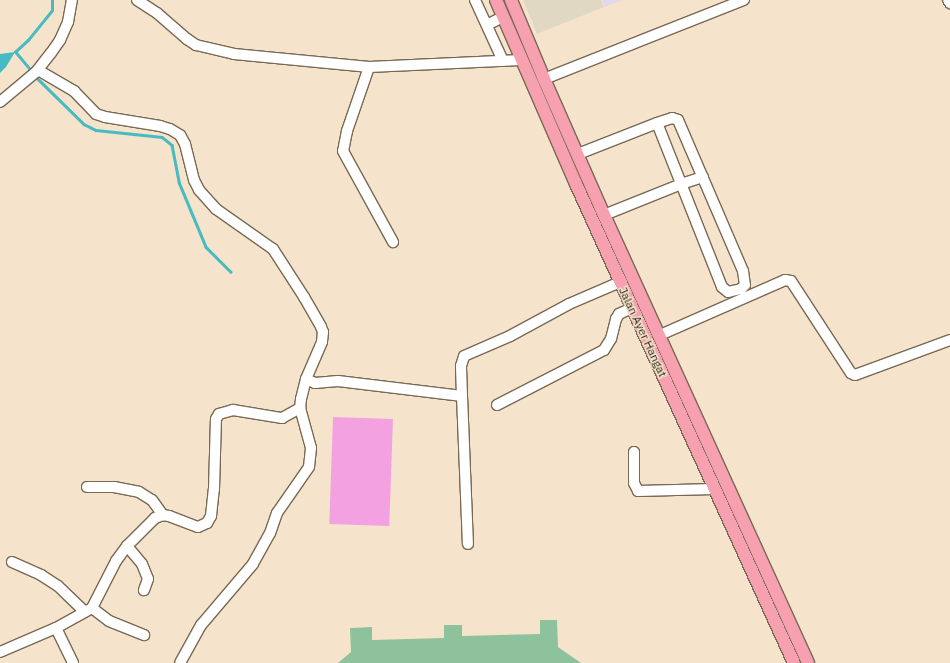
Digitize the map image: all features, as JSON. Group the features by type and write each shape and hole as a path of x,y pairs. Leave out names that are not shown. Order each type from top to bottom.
{"main road":[{"name":"Jalan Ayer Hangat","path":"496,0 521,60 620,282 794,663"},
{"name":"Jalan Ayer Hangat","path":"511,0 604,215 660,335 733,502 808,663"}],"street":[{"path":"0,102 34,73 64,32 68,22 72,0"},
{"path":"137,0 157,13 187,39 205,48 267,58 369,67 521,60"},
{"path":"475,0 503,61"},
{"path":"544,79 744,0"},
{"path":"948,0 950,4"},
{"path":"487,25 503,17"},
{"path":"369,67 347,131 343,151 393,242"},
{"path":"34,73 74,92 96,114 105,117 160,126 170,129 180,135 185,144 194,180 199,190 216,209 273,249 321,327 322,342 306,379 300,408 311,448 309,467 277,513 270,532 253,564 201,625 180,663"},
{"path":"578,154 657,123 672,118 678,120 745,279 745,285 736,292 728,292 722,287 657,123"},
{"path":"604,215 681,184 703,177"},
{"path":"660,335 785,280 792,281 851,373 855,376 950,340"},
{"path":"468,544 461,366 464,356 510,336 569,304 620,282"},
{"path":"497,405 604,350 611,339 616,319 619,314 632,308"},
{"path":"306,379 315,383 338,381 462,396"},
{"path":"87,487 114,487 139,492 152,500 162,515 198,527 205,525 209,520 214,489 216,419 219,414 233,410 282,418 300,408"},
{"path":"634,452 634,482 638,491 714,489"},
{"path":"0,652 56,628 88,610 116,561 127,546 151,521 162,515"},
{"path":"127,546 142,564 148,579 144,590"},
{"path":"12,562 41,575 58,586 88,610 108,621 144,635"},
{"path":"56,628 73,663"}],"shaded area":[{"path":"523,0 601,0 604,7 537,34"},
{"path":"602,0 623,0 605,7"}],"green space":[{"path":"540,620 557,620 558,647 581,663 338,663 351,652 350,628 372,627 372,640 444,638 444,625 462,625 462,636 540,634"}],"water":[{"path":"15,52 6,67 0,73 0,54"}],"building":[{"path":"333,417 393,419 389,526 329,524"}],"waterway":[{"path":"32,72 15,52 28,40 52,10 52,0"},
{"path":"35,76 84,124 96,130 162,137 172,145 179,182 206,247 231,272"}]}
